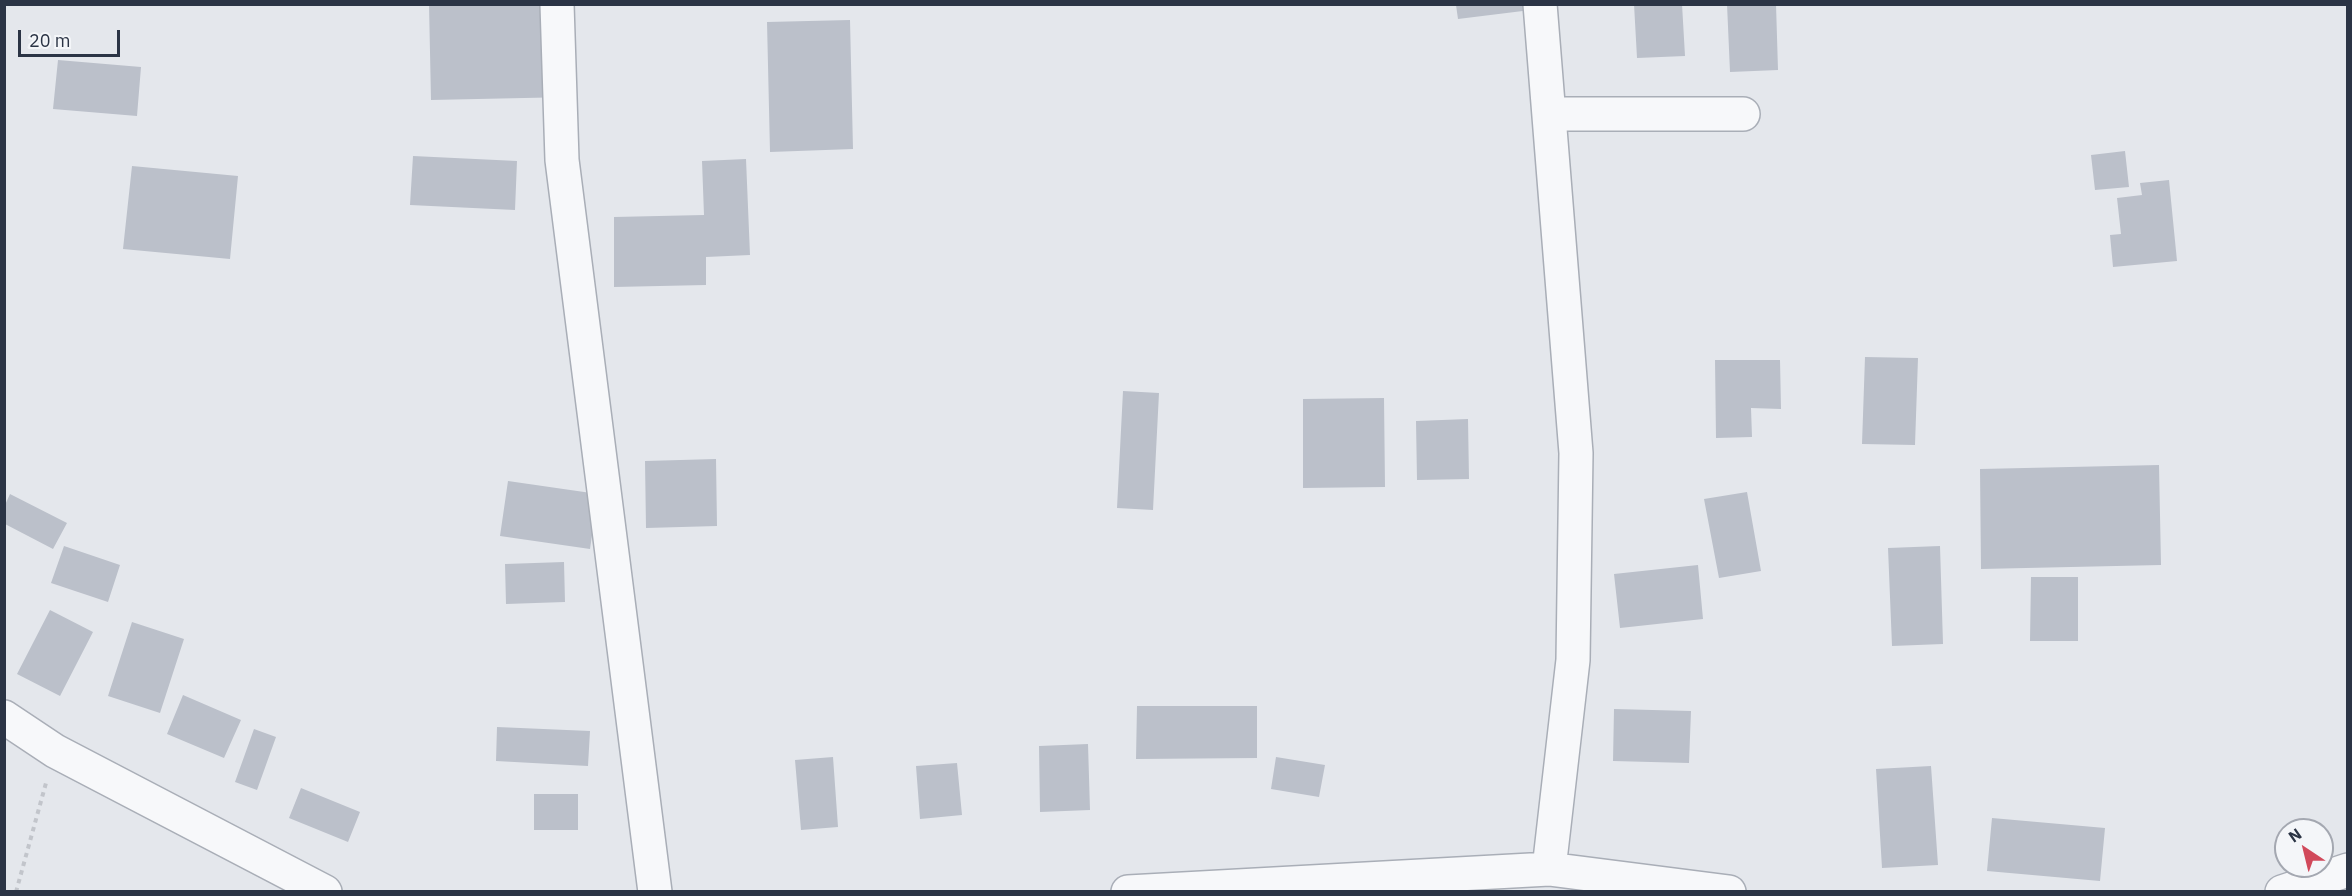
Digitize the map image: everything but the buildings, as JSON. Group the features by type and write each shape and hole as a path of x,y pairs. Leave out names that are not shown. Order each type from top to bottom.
{"street":[{"path":"557,4 562,160 656,891"},
{"path":"1540,4 1575,453 1573,660 1549,869"},
{"path":"1549,114 1743,114"},
{"path":"4,717 55,751 325,891"},
{"path":"1128,891 1549,869 1729,891"},
{"path":"2282,891 2348,870"}],"path":[{"path":"16,891 55,751"}]}
